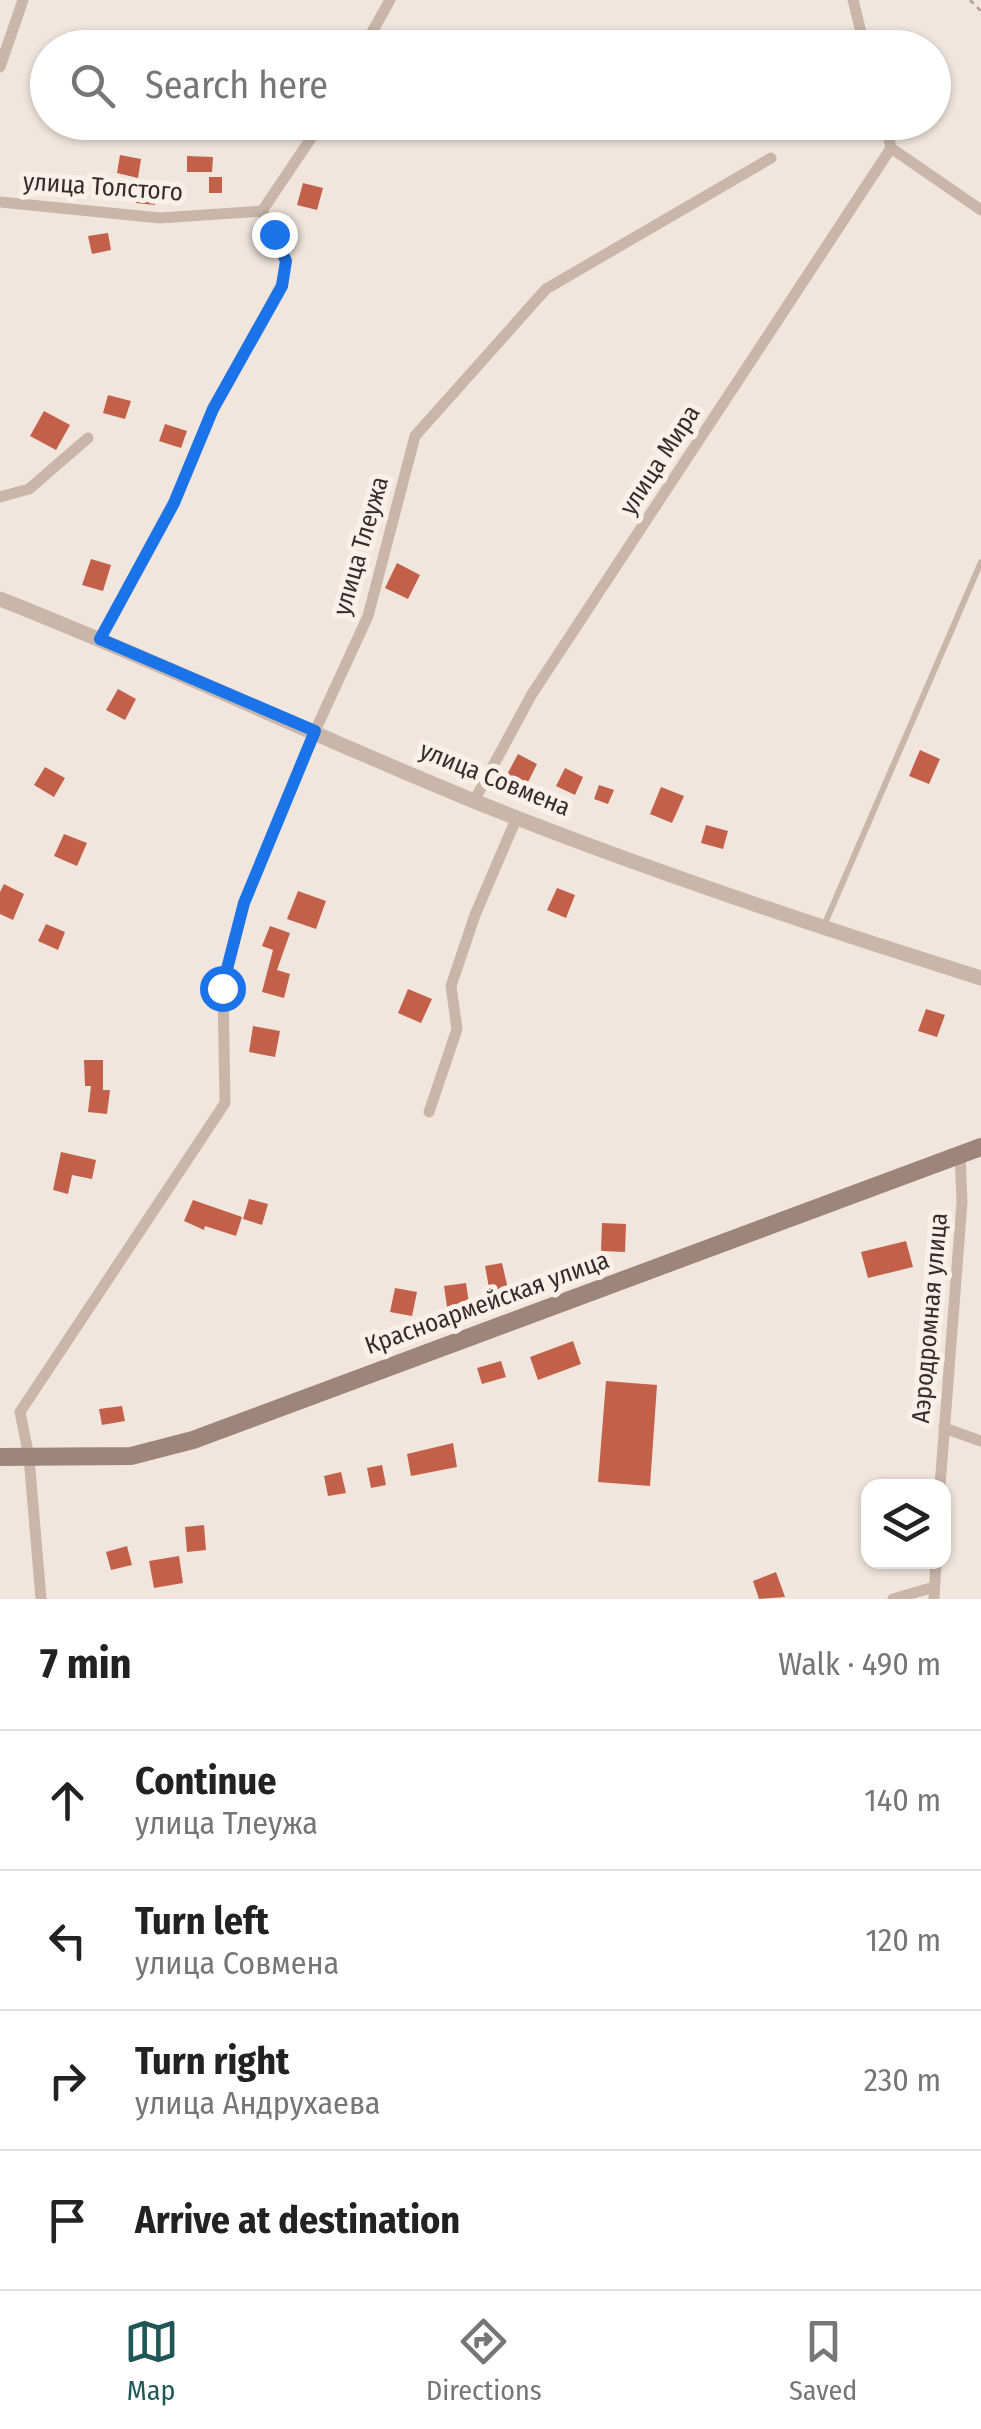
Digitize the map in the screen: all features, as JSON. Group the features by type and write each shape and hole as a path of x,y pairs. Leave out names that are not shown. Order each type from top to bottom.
{"main road":[{"name":"Красноармейская улица","path":"0,1457 131,1456 193,1440 981,1147"}],"street":[{"path":"0,67 23,0"},
{"path":"373,30 390,0"},
{"path":"853,0 860,30"},
{"path":"100,639 174,503 213,409 282,286 286,261 262,211 310,140"},
{"path":"889,140 891,148 981,210"},
{"name":"улица Мира","path":"474,801 532,694 891,148"},
{"name":"улица Тлеужа","path":"41,1599 29,1458 20,1412 226,1104 222,988 244,903 315,731 368,616 415,436 546,288 771,158"},
{"name":"улица Толстого","path":"0,202 160,218 262,211"},
{"path":"0,496 29,488 88,438"},
{"name":"улица Совмена","path":"0,599 474,801 823,929 981,978"},
{"path":"429,1112 457,1029 452,997 456,972 475,915 517,816"},
{"name":"Аэродромная улица","path":"940,1479 962,1202 960,1154"},
{"path":"944,1428 981,1440"},
{"path":"893,1599 934,1593"}],"lane":[{"path":"823,929 981,562"}],"path":[{"path":"970,0 981,11"}],"building":[{"path":"120,155 141,159 138,178 117,173"},
{"path":"187,156 213,157 212,172 187,172"},
{"path":"209,177 222,177 222,193 209,193"},
{"path":"139,180 157,182 155,205 136,203"},
{"path":"303,183 323,188 317,210 297,205"},
{"path":"108,233 111,250 92,254 88,236"},
{"path":"108,395 131,401 125,419 103,413"},
{"path":"44,411 70,425 56,450 30,436"},
{"path":"165,424 187,431 181,448 159,441"},
{"path":"91,559 111,565 103,591 82,585"},
{"path":"397,563 420,575 408,599 385,588"},
{"path":"118,689 136,699 125,720 106,710"},
{"path":"920,750 940,759 929,784 909,776"},
{"path":"518,754 537,764 523,792 503,782"},
{"path":"45,767 65,778 54,797 34,785"},
{"path":"565,768 583,777 575,795 556,786"},
{"path":"599,785 614,790 608,804 594,799"},
{"path":"661,787 684,796 672,823 650,814"},
{"path":"706,825 728,831 723,849 701,843"},
{"path":"64,834 87,843 77,866 54,856"},
{"path":"4,884 24,894 13,920 0,914"},
{"path":"557,888 575,895 566,918 547,910"},
{"path":"298,891 326,901 316,929 287,919"},
{"path":"46,924 65,932 58,950 38,941"},
{"path":"270,926 290,933 277,970 290,974 284,998 262,992 273,950 262,946"},
{"path":"408,989 432,999 421,1023 398,1013"},
{"path":"926,1009 945,1015 937,1037 918,1031"},
{"path":"253,1026 280,1031 275,1057 249,1052"},
{"path":"84,1060 103,1060 103,1090 110,1090 107,1114 88,1112 91,1086 85,1086"},
{"path":"61,1152 96,1160 92,1179 72,1175 68,1194 53,1190"},
{"path":"249,1199 268,1204 262,1225 243,1219"},
{"path":"193,1200 242,1217 236,1236 205,1226 204,1230 184,1221"},
{"path":"602,1223 626,1224 625,1252 601,1251"},
{"path":"906,1241 913,1267 868,1278 861,1252"},
{"path":"502,1263 508,1289 490,1293 485,1266"},
{"path":"466,1283 469,1304 447,1307 444,1286"},
{"path":"395,1288 417,1292 412,1316 390,1312"},
{"path":"573,1341 581,1364 538,1380 530,1357"},
{"path":"501,1361 506,1377 482,1384 477,1368"},
{"path":"606,1381 657,1385 650,1486 598,1482"},
{"path":"122,1406 125,1421 102,1425 99,1409"},
{"path":"453,1443 457,1467 411,1476 407,1454"},
{"path":"382,1465 386,1485 371,1488 367,1468"},
{"path":"341,1472 346,1493 328,1496 324,1476"},
{"path":"204,1525 206,1550 187,1552 185,1527"},
{"path":"127,1546 132,1565 111,1570 106,1552"},
{"path":"179,1556 183,1583 154,1588 149,1561"},
{"path":"776,1572 785,1597 759,1599 753,1581"}],"route":[{"path":"222,988 244,903 315,731 100,639 174,503 213,409 282,286 286,261 274,234"}]}
